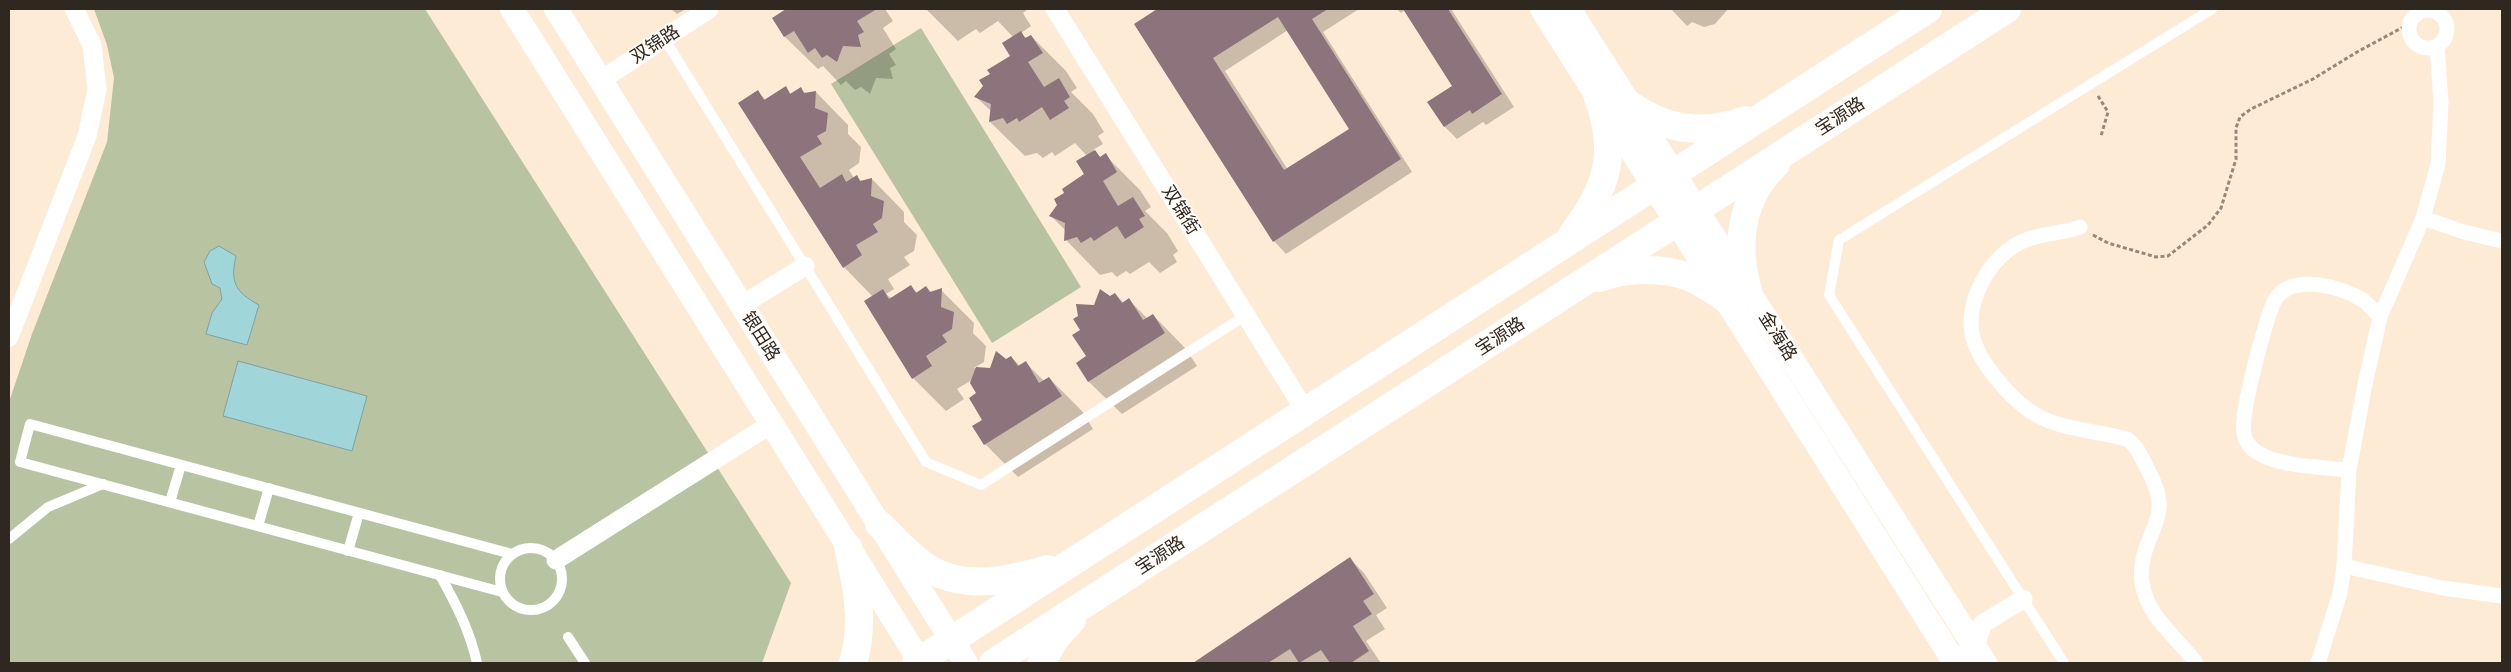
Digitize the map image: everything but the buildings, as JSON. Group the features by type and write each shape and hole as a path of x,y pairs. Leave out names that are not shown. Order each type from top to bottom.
{"main road":[{"path":"919,663 1928,9"},
{"name":"宝源路","path":"993,663 2008,9"},
{"path":"1563,245 1591,206 1601,187 1607,169 1609,146 1607,123 1598,98"},
{"path":"1629,104 1657,121 1694,129 1729,126 1769,113"},
{"path":"1577,286 1611,274 1649,271 1690,278 1738,295 1740,254 1746,212 1756,189 1774,166 1807,138"},
{"path":"879,524 931,569 952,578 979,582 999,581 1076,561"},
{"path":"848,547 856,581 861,621 859,642 853,663"},
{"path":"1041,663 1055,639 1089,601"}],"street":[{"path":"9,337 87,136 96,89 92,45 74,9"},
{"path":"512,9 919,663"},
{"name":"银田路","path":"556,9 966,663"},
{"name":"双锦路","path":"601,80 709,9"},
{"name":"双锦街","path":"1055,9 1306,412"},
{"name":"金海路","path":"1542,9 1598,98 1664,179"},
{"name":"金海路","path":"1569,9 1629,104 1664,179 1686,215 1980,655"},
{"path":"2423,10 2437,10 2447,25 2446,37 2437,46 2424,48 2417,44 2410,35 2409,24 2416,14 2423,10"},
{"path":"2318,663 2340,593 2344,566 2349,470 2364,384 2380,317 2423,218 2438,164 2441,103 2437,46"},
{"path":"2423,218 2464,232 2502,241"},
{"path":"2080,227 2021,242 1998,257 1982,282 1974,303 1971,322 1974,339 1986,363 2012,396 2038,416 2065,426 2127,439 2135,445 2155,485 2159,502 2157,515 2141,563 2142,584 2148,605 2168,633 2196,663"},
{"path":"742,306 805,266"},
{"path":"2349,470 2272,460 2260,455 2248,444 2244,434 2244,416 2268,317 2276,298 2287,289 2300,284 2340,289 2362,299 2380,317"},
{"name":"金海路","path":"1738,295 1953,663"},
{"path":"556,560 771,424"},
{"path":"2344,566 2443,588 2502,596"},
{"path":"1953,663 1980,655 1982,624 2023,599"}],"lane":[{"path":"2064,663 1830,295 1839,240 2212,9"},
{"path":"664,38 926,462 981,485 1246,316"},
{"path":"502,592 500,571 505,561 512,554 530,548 544,551 556,560 560,569 560,588 548,605 528,610 517,608 502,592 20,462 30,424 512,554"},
{"path":"170,502 181,465"},
{"path":"9,540 48,507 103,484"},
{"path":"258,526 268,488"},
{"path":"348,551 359,513"},
{"path":"440,576 459,608 473,644 477,663"},
{"path":"568,637 585,663"}],"path":[{"path":"2080,227 2108,243 2156,257 2168,256 2208,225 2221,208 2236,159 2236,128 2240,117 2409,24"},
{"path":"2090,84 2108,112 2101,136"}],"green space":[{"path":"94,9 425,9 791,583 762,663 9,663 9,402 32,334 107,142 114,78 107,45"},
{"path":"921,28 1081,287 992,343 831,84"}],"water":[{"path":"219,246 236,256 234,280 236,285 244,296 259,305 247,345 206,334 212,313 222,299 220,288 212,284 204,262 210,251"},
{"path":"238,361 367,396 352,451 223,416"}]}
